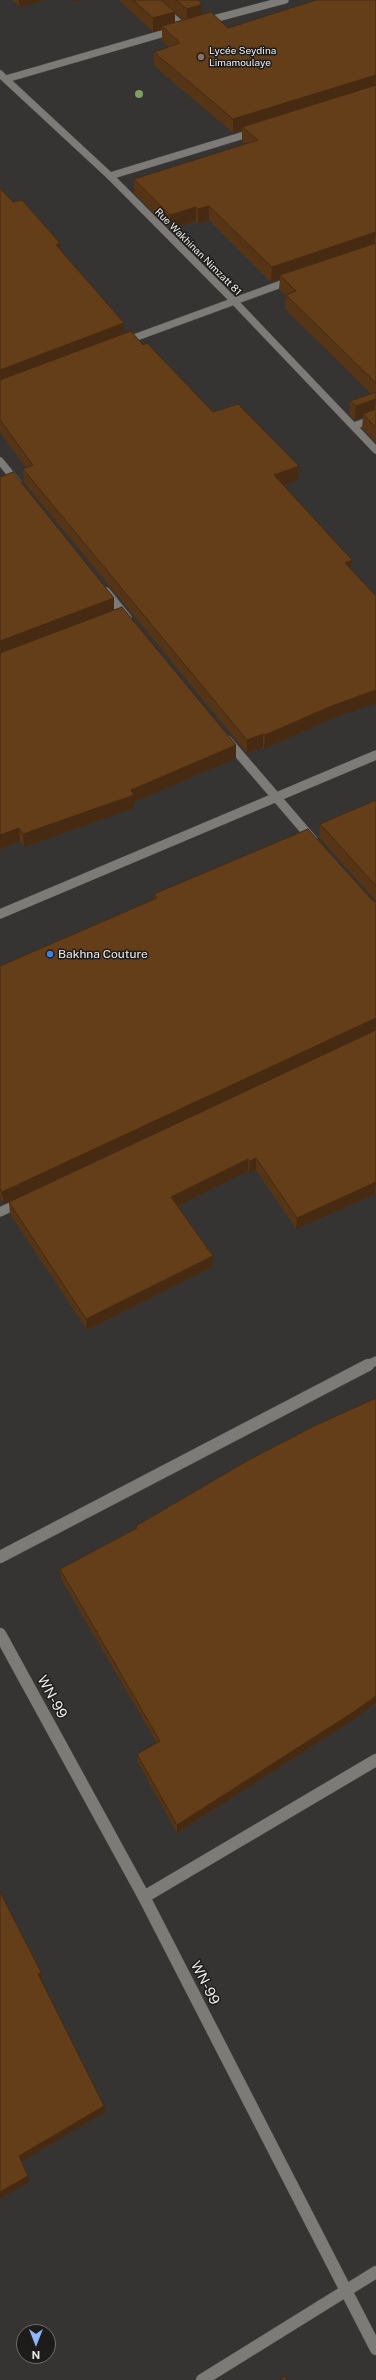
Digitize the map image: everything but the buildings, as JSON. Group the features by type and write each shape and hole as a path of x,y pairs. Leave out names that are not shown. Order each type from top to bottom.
{"street":[{"path":"153,0 185,28"},
{"path":"199,24 285,0"},
{"path":"6,79 192,26"},
{"name":"Rue Wakhinan Nimzatt 81","path":"0,74 110,176 233,300 376,450"},
{"path":"110,176 262,129"},
{"path":"116,344 233,300 300,277"},
{"path":"354,426 376,418"},
{"path":"0,461 24,490"},
{"path":"0,475 9,472"},
{"path":"98,583 120,615 133,626"},
{"path":"219,730 275,798 317,844"},
{"path":"0,914 376,754"},
{"path":"0,1212 29,1199"},
{"path":"0,1557 376,1361"},
{"name":"WN-99","path":"0,1634 144,1897 376,2350"},
{"path":"144,1897 376,1760"},
{"path":"202,2380 376,2272"}],"place":[{"name":"Lycée Seydina Limamoulaye","path":"201,57"},
{"name":"Bakhna Couture","path":"50,954"}]}
